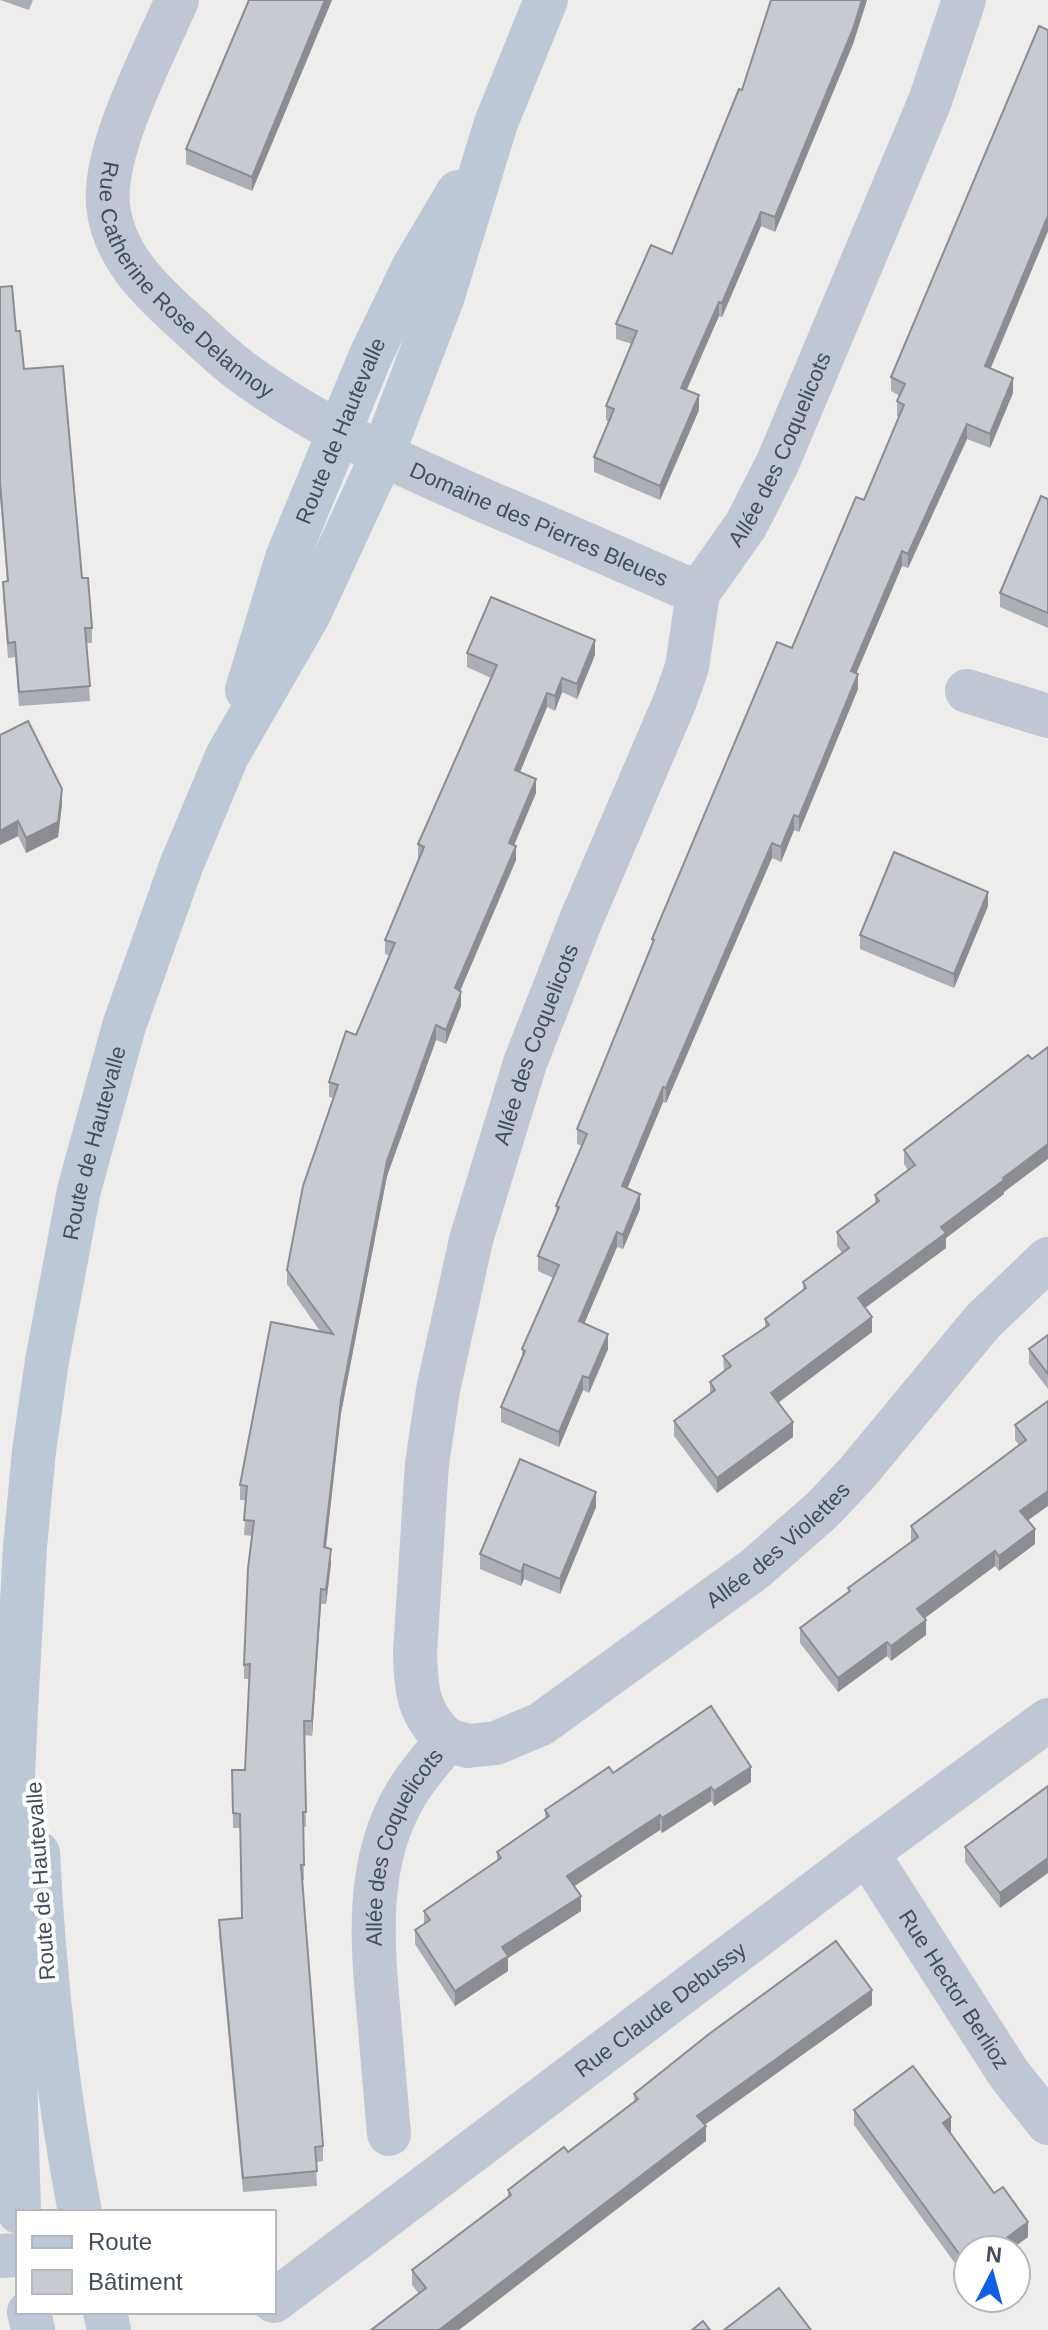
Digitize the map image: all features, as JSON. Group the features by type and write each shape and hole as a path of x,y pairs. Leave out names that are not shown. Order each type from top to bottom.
{"main road":[{"name":"Route de Hautevalle","path":"227,756 309,614 382,456 442,299 496,123 546,0"},
{"name":"Route de Hautevalle","path":"12,2187 9,1863 25,1547 47,1361 79,1190 101,1103 156,932 227,756 282,572 393,307 496,123"},
{"name":"Route de Hautevalle","path":"25,1547 34,1780 47,1987 78,2210"},
{"path":"12,2187 45,2181 76,2210"}],"street":[{"name":"Rue Catherine Rose Delannoy","path":"177,0 118,138 111,163 108,201 116,235 132,268 147,287 226,359 274,394 382,456"},
{"name":"Allée des Coquelicots","path":"389,2134 373,1954 376,1878 386,1838 405,1795 447,1740 432,1726 421,1707 415,1682 415,1653 427,1464 447,1345 471,1240 525,1063 569,948 687,667 698,593 746,525 778,462 925,113 964,0"},
{"name":"Domaine des Pierres Bleues","path":"382,456 698,593"},
{"path":"967,691 1048,716"},
{"name":"Allée des Violettes","path":"447,1740 468,1746 496,1743 541,1724 756,1568 840,1491 983,1321 1048,1259"},
{"name":"Rue Claude Debussy","path":"276,2299 1048,1720"},
{"name":"Rue Hector Berlioz","path":"867,1853 1009,2074 1048,2123"}],"building":[{"path":"249,0 325,0 252,177 186,149"},
{"path":"771,0 862,0 853,29 775,217 761,212 681,388 699,395 660,486 594,457 614,409 606,406 637,331 616,324 651,245 672,254 739,89 742,90"},
{"path":"1039,26 1048,30 1048,216 985,366 1013,378 990,434 967,424 908,554 902,551 851,671 858,674 799,817 794,815 781,847 772,843 666,1088 663,1087 622,1186 640,1194 623,1235 617,1232 579,1321 608,1334 589,1378 583,1376 559,1432 501,1407 525,1351 522,1349 559,1265 538,1256 587,1134 577,1129 652,939 777,642 792,648 856,497 864,500 904,405 897,401 905,384 891,377"},
{"path":"12,286 16,331 20,331 24,369 63,366 82,578 88,578 92,628 85,628 90,686 19,692 15,642 8,643 3,582 8,581 0,482 0,287"},
{"path":"1041,496 1048,499 1048,613 1000,593"},
{"path":"491,597 595,640 577,684 562,678 555,696 547,693 515,770 536,779 509,843 516,846 455,988 461,992 446,1030 436,1025 387,1161 341,1399 324,1547 331,1549 326,1590 321,1589 312,1721 304,1721 306,1812 303,1812 304,1865 301,1865 323,2146 315,2147 317,2171 243,2178 219,1920 242,1918 240,1814 233,1813 232,1770 245,1770 250,1664 244,1665 248,1568 254,1521 244,1520 247,1486 240,1485 271,1322 333,1334 287,1270 303,1186 338,1085 329,1082 346,1031 356,1035 395,943 385,940 424,847 418,844 497,665 467,653"},
{"path":"28,721 62,789 58,822 26,838 18,821 0,831 0,735"},
{"path":"894,852 988,892 954,974 860,935"},
{"path":"1048,1047 1048,1144 941,1227 946,1233 858,1298 872,1317 771,1393 793,1422 717,1478 674,1421 715,1390 710,1382 731,1366 723,1356 769,1325 765,1319 806,1288 803,1282 849,1248 837,1232 879,1201 875,1195 915,1165 904,1150 1028,1055 1032,1059"},
{"path":"1048,1335 1048,1374 1029,1349"},
{"path":"1048,1401 1048,1491 1020,1511 1035,1529 999,1556 995,1551 917,1609 926,1620 891,1646 887,1642 838,1678 800,1628 918,1537 911,1526 1026,1440 1015,1425"},
{"path":"520,1459 596,1492 560,1579 524,1564 521,1572 480,1554"},
{"path":"711,1706 751,1767 714,1791 711,1787 662,1818 660,1815 567,1876 581,1896 502,1947 508,1956 455,1991 415,1930 430,1920 424,1911 501,1858 497,1852 549,1816 545,1810 609,1767 613,1773"},
{"path":"1048,1786 1048,1858 1000,1893 965,1847"},
{"path":"836,1941 872,1990 697,2116 706,2126 439,2330 371,2330 426,2288 412,2270 511,2195 508,2190 564,2147 568,2152 638,2099 634,2094 709,2034"},
{"path":"913,2066 951,2117 943,2123 994,2193 1003,2187 1028,2222 1012,2234 952,2234 952,2244 854,2110"},
{"path":"779,2288 811,2330 724,2330"},
{"path":"703,2321 710,2330 692,2330"}]}
